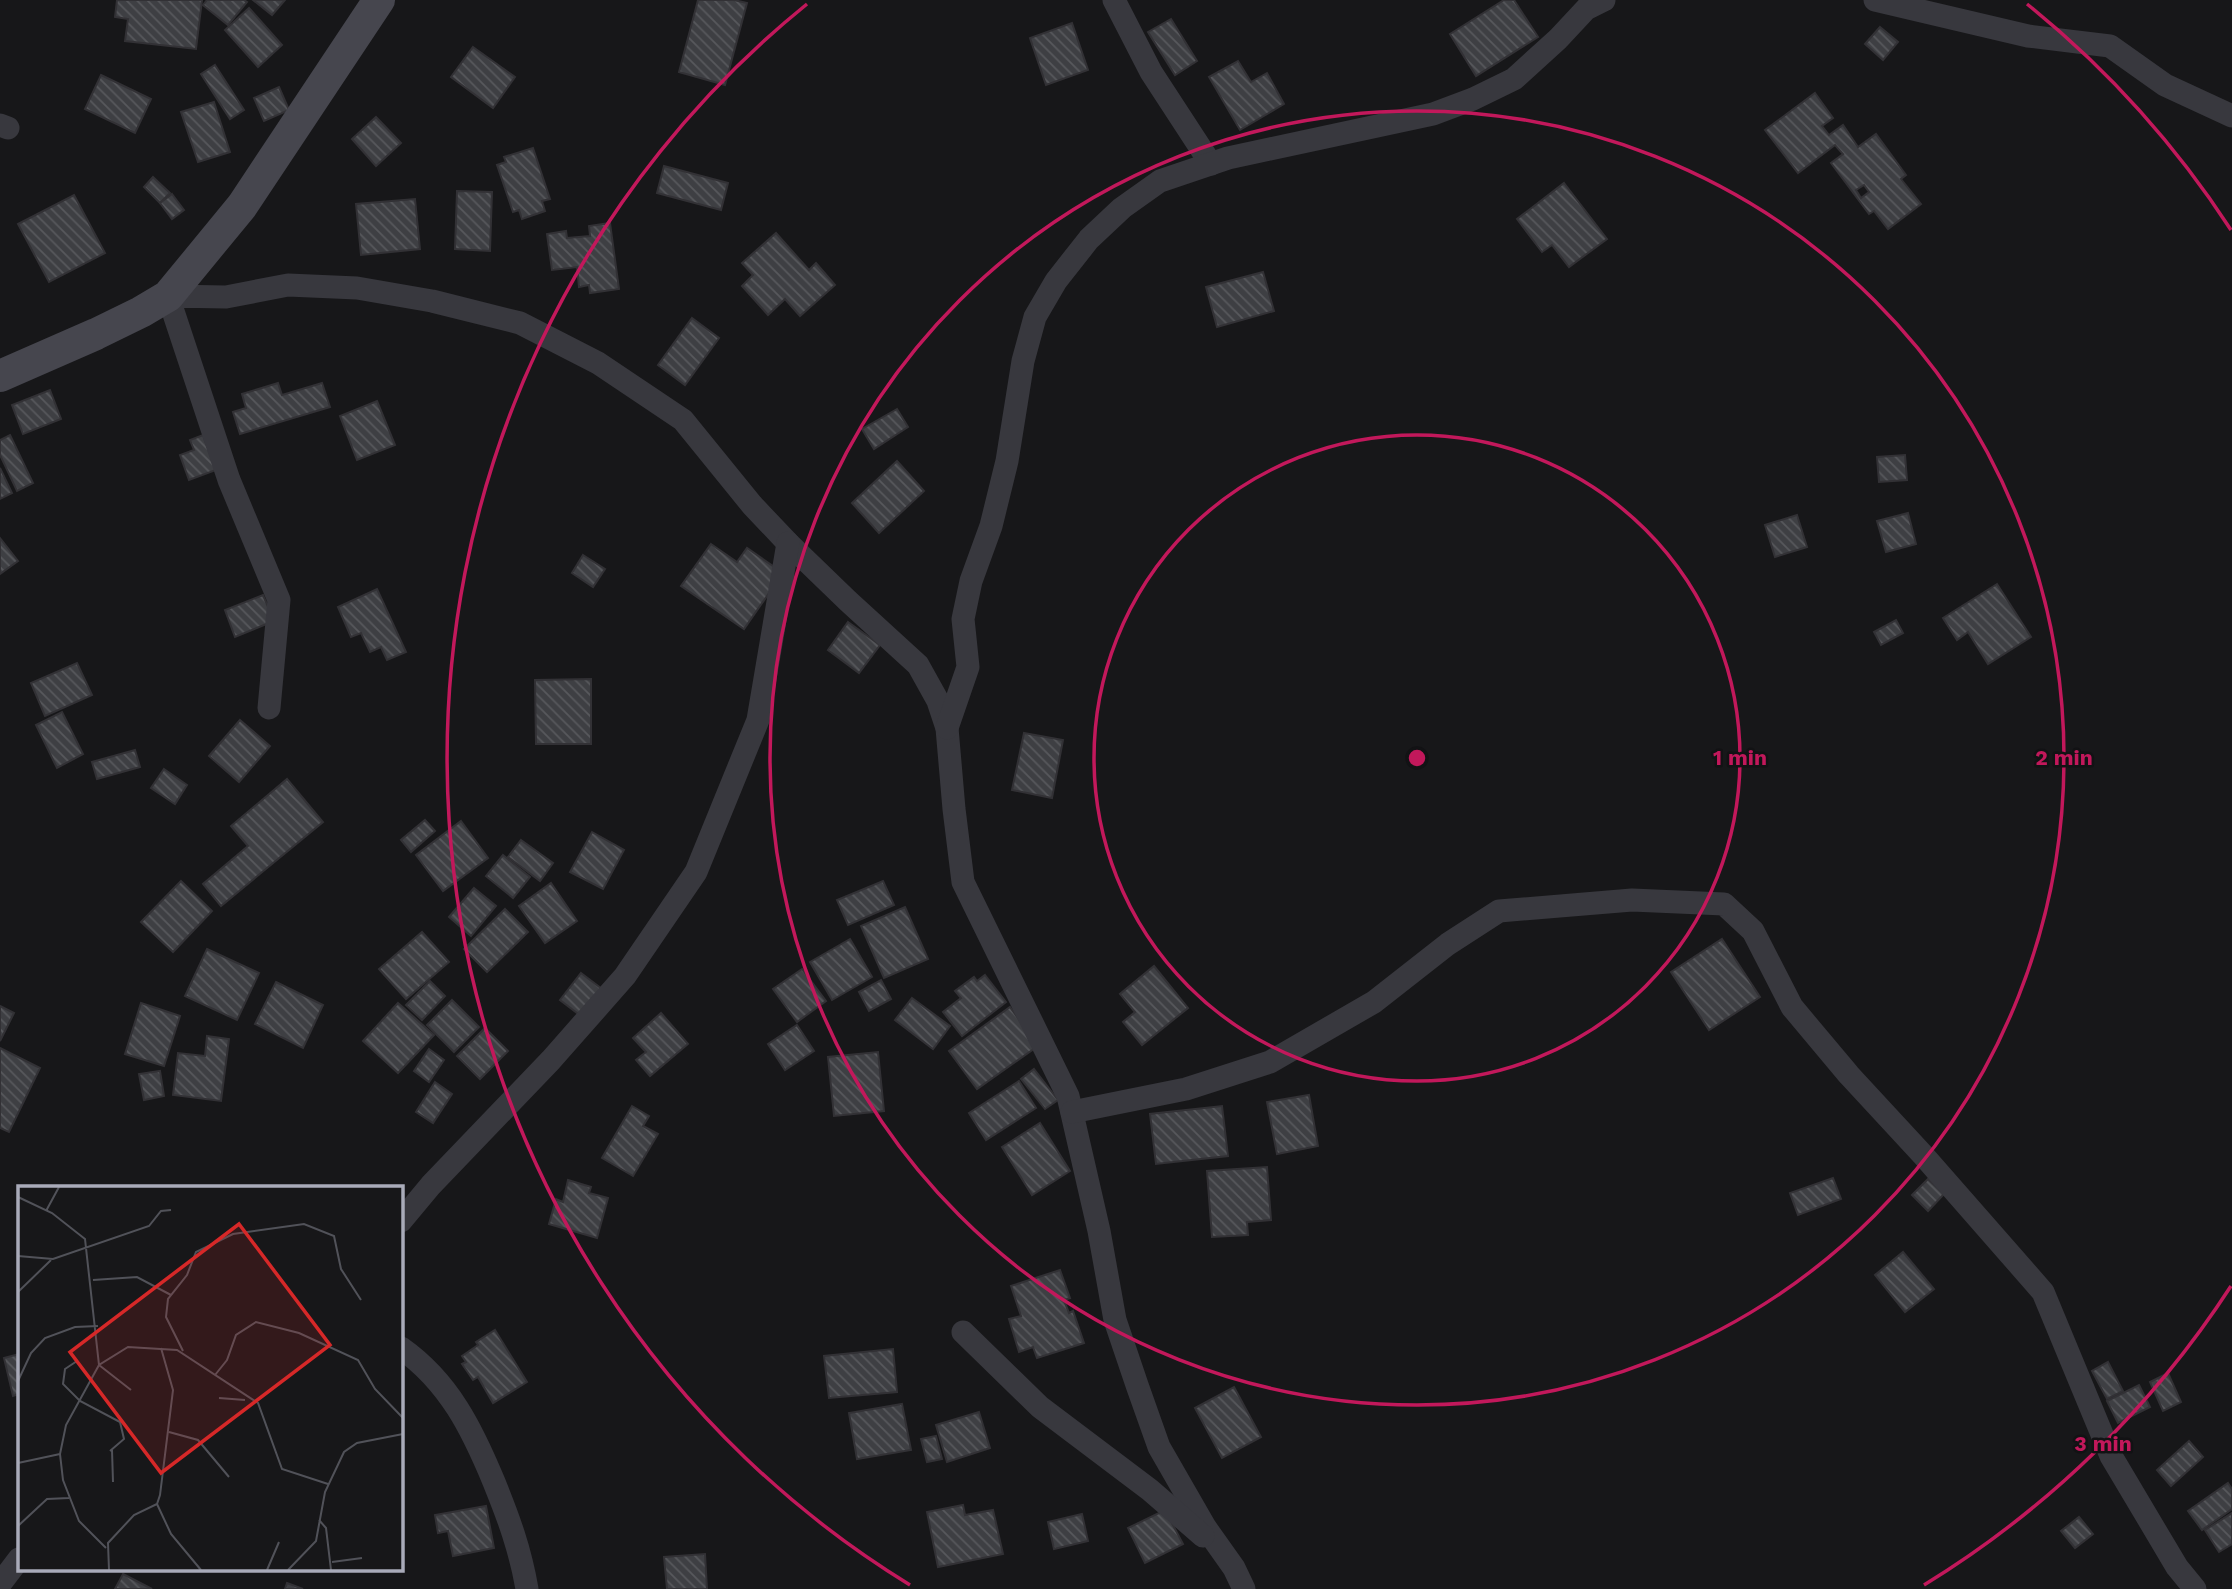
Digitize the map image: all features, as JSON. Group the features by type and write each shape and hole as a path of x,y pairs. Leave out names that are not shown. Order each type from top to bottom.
{"street":[{"path":"0,376 96,334 168,296 242,206 379,0"},
{"path":"1114,0 1151,72 1211,164"},
{"path":"947,729 968,667 963,619 971,581 991,526 1007,461 1023,361 1035,317 1056,281 1089,239 1122,208 1160,181 1228,158 1320,136 1433,114 1473,99 1514,79 1586,9 1604,0"},
{"path":"1875,0 2028,36 2110,46 2165,85 2232,116"},
{"path":"168,296 226,297 288,285 357,288 432,300 520,323 598,363 682,420 752,505 788,543 918,665 938,701 947,729 963,882 1068,1096 1099,1231 1115,1320 1137,1385 1159,1447 1205,1527 1234,1568 1244,1589"},
{"path":"168,296 229,480 279,600 270,708"},
{"path":"402,1220 625,976 696,872 758,720 788,543"},
{"path":"1072,1112 1186,1089 1270,1062 1374,1002 1448,944 1499,911 1632,900 1724,904 1753,931 1792,1007 1849,1075 2043,1292 2111,1456 2177,1567 2195,1589"},
{"path":"963,1332 1040,1406 1150,1490 1224,1554"},
{"path":"402,1349 418,1360 453,1400 476,1438 520,1550 527,1589"},
{"path":"0,1584 18,1560"}],"building":[{"path":"117,0 202,0 196,49 125,41 128,19 115,17"},
{"path":"207,0 247,2 228,25 203,5"},
{"path":"253,0 285,0 272,15"},
{"path":"698,0 734,0 747,3 725,85 679,72"},
{"path":"1504,0 1514,0 1538,37 1476,76 1450,34"},
{"path":"249,8 282,45 258,67 225,30"},
{"path":"1171,19 1197,61 1175,75 1148,32"},
{"path":"1072,23 1088,70 1046,85 1030,38"},
{"path":"1880,27 1898,42 1883,60 1865,44"},
{"path":"473,47 515,77 493,108 451,77"},
{"path":"1238,61 1251,82 1267,73 1284,104 1240,130 1209,77"},
{"path":"215,65 244,110 230,119 201,74"},
{"path":"101,75 151,99 135,133 85,109"},
{"path":"279,87 289,110 264,121 254,98"},
{"path":"1815,93 1833,118 1822,126 1829,135 1843,125 1858,147 1876,134 1906,175 1901,179 1921,204 1888,229 1874,211 1869,214 1831,163 1843,154 1835,145 1798,173 1765,130","holes":["1864,185 1869,192 1861,198 1856,190"]},
{"path":"214,102 230,152 198,162 181,112"},
{"path":"376,117 401,143 376,166 352,139"},
{"path":"533,148 550,199 542,201 545,211 522,219 519,210 513,212 497,165 506,162 504,157"},
{"path":"664,166 728,183 721,210 657,193"},
{"path":"153,177 170,193 160,203 144,187"},
{"path":"1564,183 1607,239 1569,267 1552,245 1542,252 1517,219"},
{"path":"457,191 492,192 490,251 455,249"},
{"path":"172,194 184,210 172,219 160,203"},
{"path":"74,195 105,253 49,282 18,224"},
{"path":"415,199 420,249 361,255 356,204"},
{"path":"610,223 619,289 590,293 589,285 579,287 577,267 552,270 547,234 566,231 567,238 590,236 589,226"},
{"path":"776,233 809,270 816,263 835,285 800,316 785,299 768,315 742,286 753,275 742,263"},
{"path":"1263,272 1274,311 1217,327 1206,287"},
{"path":"692,318 719,338 685,385 658,365"},
{"path":"278,383 282,395 322,383 330,407 240,434 233,412 246,408 242,394"},
{"path":"50,390 61,419 23,434 12,405"},
{"path":"377,401 395,445 357,460 340,416"},
{"path":"897,409 908,427 874,449 862,429"},
{"path":"10,435 33,483 17,491 0,455 0,440"},
{"path":"203,435 216,470 189,480 180,455 194,450 190,440"},
{"path":"1905,455 1907,480 1879,482 1877,457"},
{"path":"897,461 924,491 879,533 852,503"},
{"path":"0,468 12,493 0,499"},
{"path":"1908,513 1916,544 1886,552 1877,521"},
{"path":"1797,515 1807,547 1775,557 1765,525"},
{"path":"0,538 18,561 0,574"},
{"path":"711,544 737,562 747,548 783,573 744,629 681,586"},
{"path":"583,555 605,569 593,587 572,573"},
{"path":"1997,584 2031,637 1988,664 1968,632 1957,640 1943,618"},
{"path":"377,589 406,652 387,660 381,647 370,652 361,633 351,637 338,607"},
{"path":"263,595 274,621 235,637 225,610"},
{"path":"1896,620 1903,633 1881,645 1874,632"},
{"path":"848,622 880,645 859,673 828,650"},
{"path":"77,663 92,695 45,716 31,683"},
{"path":"591,679 591,744 536,744 535,680"},
{"path":"62,712 83,754 57,768 36,725"},
{"path":"240,720 270,746 239,782 209,756"},
{"path":"1024,733 1063,740 1052,798 1012,790"},
{"path":"135,750 140,767 97,779 92,762"},
{"path":"164,769 187,785 175,804 151,788"},
{"path":"287,779 323,822 221,906 203,884 248,846 231,826"},
{"path":"425,820 435,831 411,852 401,840"},
{"path":"461,821 488,858 443,891 416,855"},
{"path":"592,832 624,850 603,889 570,872"},
{"path":"521,840 553,863 540,881 508,857"},
{"path":"503,855 530,877 513,898 486,876"},
{"path":"181,881 212,911 173,952 141,922"},
{"path":"883,881 894,905 848,925 837,900"},
{"path":"551,883 577,921 545,943 519,906"},
{"path":"474,888 496,906 471,936 449,917"},
{"path":"905,907 928,959 884,978 861,926"},
{"path":"505,909 528,932 487,972 464,949"},
{"path":"422,932 449,962 406,999 379,969"},
{"path":"850,939 872,977 832,1000 810,962"},
{"path":"1722,939 1760,997 1709,1030 1671,972"},
{"path":"207,949 259,973 237,1020 185,996"},
{"path":"1154,966 1188,1008 1142,1045 1123,1022 1135,1012 1120,994"},
{"path":"802,969 826,1001 797,1022 773,989"},
{"path":"581,973 602,989 581,1016 560,1000"},
{"path":"985,975 1006,1002 962,1036 943,1012 961,998 955,991 974,977 977,981"},
{"path":"881,980 891,999 869,1011 859,992"},
{"path":"430,981 445,996 422,1020 406,1005"},
{"path":"276,982 323,1005 303,1048 255,1024"},
{"path":"912,998 950,1026 933,1049 895,1020"},
{"path":"452,1000 479,1027 454,1052 427,1025"},
{"path":"141,1003 180,1016 164,1066 125,1054"},
{"path":"398,1003 434,1035 398,1073 363,1041"},
{"path":"0,1006 14,1013 0,1041"},
{"path":"1010,1007 1038,1046 977,1089 949,1051"},
{"path":"661,1013 688,1044 650,1076 636,1060 646,1052 633,1038"},
{"path":"797,1025 814,1051 785,1070 768,1044"},
{"path":"485,1028 508,1051 480,1079 457,1056"},
{"path":"207,1036 229,1039 221,1101 173,1095 178,1053 205,1056"},
{"path":"0,1048 40,1068 9,1132 0,1128"},
{"path":"429,1049 444,1060 429,1082 414,1071"},
{"path":"878,1052 884,1111 834,1116 828,1057"},
{"path":"1034,1069 1058,1100 1045,1109 1021,1079"},
{"path":"160,1071 164,1096 144,1100 139,1074"},
{"path":"1019,1081 1036,1108 986,1140 969,1113"},
{"path":"435,1082 452,1094 433,1123 416,1112"},
{"path":"1309,1095 1318,1146 1277,1154 1267,1102"},
{"path":"632,1106 649,1116 643,1126 658,1134 633,1176 602,1158"},
{"path":"1222,1106 1228,1156 1156,1164 1150,1114"},
{"path":"1040,1123 1070,1171 1032,1195 1002,1147"},
{"path":"1267,1167 1271,1220 1247,1222 1248,1235 1212,1237 1207,1171"},
{"path":"1833,1178 1841,1199 1798,1215 1790,1193"},
{"path":"1928,1179 1944,1194 1928,1211 1912,1195"},
{"path":"568,1180 591,1187 589,1193 608,1198 597,1238 549,1224 556,1199 563,1202"},
{"path":"1903,1252 1934,1289 1905,1312 1875,1275"},
{"path":"1060,1270 1070,1298 1064,1300 1069,1313 1073,1311 1084,1343 1037,1358 1033,1347 1019,1352 1009,1319 1021,1316 1011,1286"},
{"path":"495,1330 527,1382 493,1403 478,1377 473,1380 462,1364 466,1362 462,1356 478,1345 476,1342"},
{"path":"893,1349 897,1392 829,1398 824,1356"},
{"path":"18,1354 18,1394 13,1396 4,1358"},
{"path":"2108,1362 2123,1391 2107,1399 2092,1371"},
{"path":"2168,1373 2181,1402 2163,1411 2150,1382"},
{"path":"2139,1385 2150,1407 2118,1423 2107,1401"},
{"path":"1234,1387 1261,1437 1222,1458 1195,1408"},
{"path":"902,1404 911,1450 857,1459 849,1413"},
{"path":"979,1412 990,1448 947,1462 936,1425"},
{"path":"936,1436 942,1459 927,1462 921,1439"},
{"path":"2189,1441 2203,1457 2171,1486 2157,1470"},
{"path":"2228,1483 2232,1489 2232,1509 2202,1530 2188,1511"},
{"path":"963,1505 965,1515 993,1510 1003,1554 938,1567 927,1512"},
{"path":"486,1506 494,1548 453,1556 448,1531 438,1533 435,1515"},
{"path":"1165,1510 1183,1544 1145,1563 1128,1528"},
{"path":"2232,1513 2232,1544 2219,1552 2205,1530"},
{"path":"1082,1514 1088,1541 1054,1549 1048,1522"},
{"path":"2079,1517 2093,1534 2075,1548 2061,1531"},
{"path":"705,1554 707,1589 667,1589 664,1557"},
{"path":"123,1574 152,1589 115,1589"},
{"path":"287,1583 303,1589 285,1589"}]}
